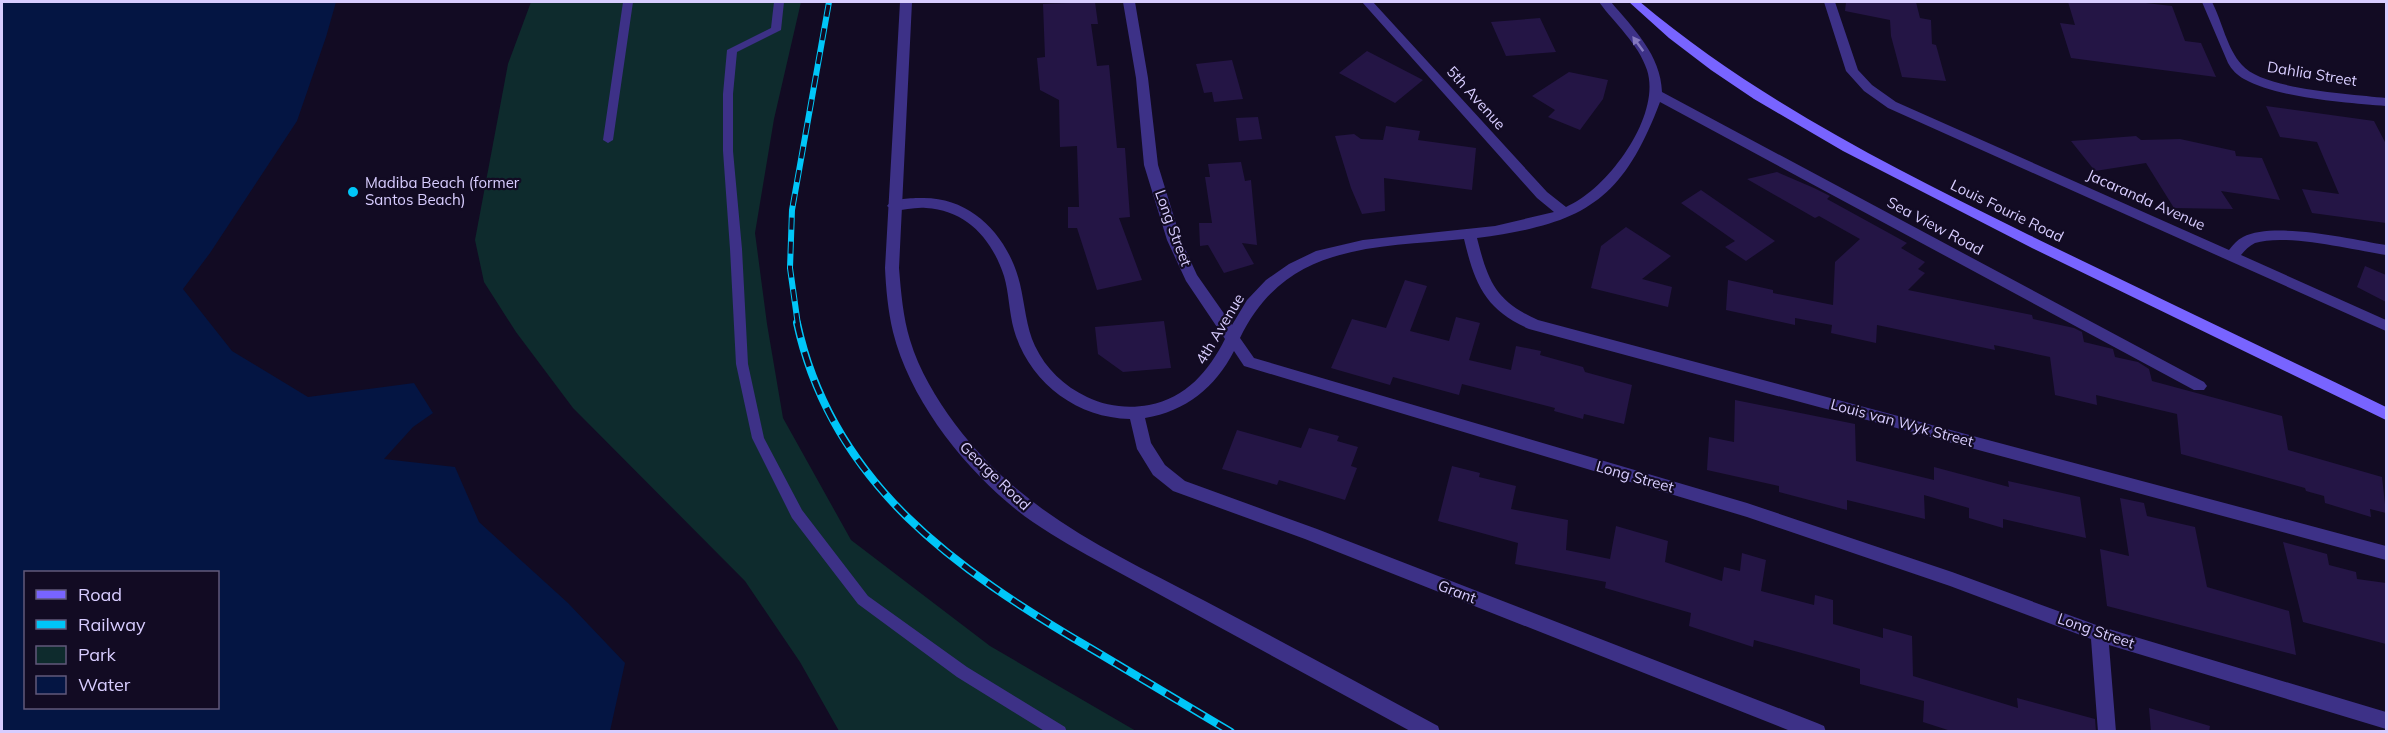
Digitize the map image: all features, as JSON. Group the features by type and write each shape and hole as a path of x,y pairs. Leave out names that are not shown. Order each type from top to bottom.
{"main road":[{"name":"Louis Fourie Road","path":"1634,2 1708,63 1769,104 1859,156 2386,414"}],"street":[{"name":"George Road","path":"906,2 894,206 892,278 895,306 906,352 929,399 956,438 1002,487 1031,512 1100,554 1431,732"},
{"name":"Long Street","path":"1129,2 1142,78 1151,165 1174,240 1191,277 1249,362 1748,510 1952,579 2099,634 2386,721"},
{"name":"5th Avenue","path":"1367,2 1542,195 1564,213"},
{"path":"1605,2 1648,58 1656,94"},
{"name":"Jacaranda Avenue","path":"1828,2 1852,71 1868,88 1892,105 2386,326"},
{"name":"Dahlia Street","path":"2207,2 2236,67 2249,78 2277,87 2386,102"},
{"name":"4th Avenue","path":"894,206 927,203 963,213 980,222 1002,251 1011,277 1023,335 1033,357 1047,377 1062,390 1088,405 1115,412 1151,411 1195,393 1213,375 1248,310 1261,293 1278,278 1315,256 1352,246 1528,225 1564,213 1597,195 1623,166 1641,137 1656,94"},
{"name":"Sea View Road","path":"1656,94 2199,386"},
{"name":"Louis van Wyk Street","path":"1469,232 1488,294 1503,309 1534,325 2386,553"},
{"path":"2232,256 2247,240 2263,236 2316,240 2386,250"},
{"name":"Grant","path":"1136,412 1143,444 1159,470 1179,486 1311,534 1817,732"},
{"path":"2099,634 2107,732"}],"lane":[{"path":"608,140 628,2"},
{"path":"779,2 776,30 732,50 728,94 728,151 742,364 758,438 797,514 863,600 962,672 1060,732"}],"green space":[{"path":"531,2 801,2 774,119 755,233 783,418 851,540 990,646 1136,731 839,731 800,662 745,581 573,408 516,332 484,282 475,240 508,64"}],"water":[{"path":"2,2 336,2 297,121 210,253 183,289 232,351 308,397 414,383 433,413 413,427 384,459 455,467 479,522 568,603 625,663 610,731 2,731"}],"building":[{"path":"1095,2 1098,24 1091,24 1097,66 1109,65 1117,148 1125,148 1130,217 1119,218 1142,280 1097,290 1077,228 1068,228 1068,207 1079,207 1077,146 1060,147 1059,100 1040,90 1037,58 1045,57 1043,4"},
{"path":"1846,2 1916,2 1920,18 1931,20 1932,44 1936,45 1946,81 1902,77 1891,36 1890,20 1845,11"},
{"path":"2068,2 2137,2 2172,6 2185,41 2201,43 2216,77 2071,58 2060,23 2075,25"},
{"path":"1540,18 1556,52 1506,56 1491,22"},
{"path":"1367,51 1423,80 1395,103 1339,73"},
{"path":"1232,60 1243,99 1214,102 1212,92 1204,93 1196,64"},
{"path":"1569,72 1608,80 1603,99 1580,130 1548,117 1555,110 1532,96"},
{"path":"2266,106 2374,121 2386,144 2386,223 2312,213 2302,189 2339,194 2317,142 2280,137"},
{"path":"1258,117 1262,139 1239,141 1236,118"},
{"path":"1386,126 1420,131 1418,140 1476,148 1472,190 1384,178 1385,211 1362,214 1351,188 1335,136 1354,134 1361,139 1383,140"},
{"path":"2136,136 2141,140 2180,139 2235,151 2236,156 2262,158 2280,200 2221,191 2233,209 2174,208 2146,163 2095,171 2071,141"},
{"path":"1241,162 1245,181 1251,180 1257,245 1242,243 1254,264 1224,273 1208,245 1200,246 1199,223 1212,223 1205,177 1210,177 1208,164"},
{"path":"1777,172 1830,196 1827,199 1907,243 1901,248 1925,262 1918,269 1925,273 1908,290 2032,315 2033,319 2074,328 2082,332 2084,342 2113,349 2115,357 2138,362 2149,369 2152,381 2282,416 2288,450 2382,477 2386,513 2370,509 2371,517 2325,503 2324,496 2306,491 2305,488 2181,454 2177,414 2096,395 2097,405 2055,395 2050,357 1994,345 1995,350 1877,325 1876,343 1831,333 1832,325 1795,318 1795,325 1726,310 1728,280 1773,290 1773,293 1833,305 1835,262 1860,239 1819,216 1815,218 1747,179"},
{"path":"1701,190 1775,241 1746,261 1725,247 1735,241 1681,203"},
{"path":"1626,227 1671,256 1642,279 1672,287 1668,307 1591,288 1601,246"},
{"path":"2365,266 2386,275 2386,302 2357,287"},
{"path":"1405,280 1427,286 1410,331 1449,341 1456,317 1480,323 1469,360 1511,370 1516,346 1541,351 1540,355 1583,367 1585,372 1632,385 1624,424 1584,414 1583,419 1554,411 1555,408 1462,384 1459,395 1393,377 1390,385 1331,368 1352,319 1386,328"},
{"path":"1164,321 1171,368 1123,372 1098,354 1095,327"},
{"path":"1735,400 1855,424 1856,461 1934,480 1934,467 2009,487 2008,481 2080,497 2086,538 2003,519 2003,528 1969,518 1969,508 1924,495 1925,519 1847,500 1847,510 1779,492 1779,486 1707,470 1709,437 1734,442"},
{"path":"1309,428 1339,436 1337,441 1358,447 1351,466 1357,468 1345,500 1279,480 1277,485 1222,469 1237,430 1301,448"},
{"path":"1452,466 1480,473 1479,477 1516,486 1511,509 1568,520 1566,550 1610,559 1616,526 1668,541 1665,562 1722,581 1724,567 1740,571 1742,553 1766,560 1761,591 1814,605 1815,595 1833,600 1833,624 1883,638 1883,628 1912,636 1913,676 2018,708 2017,698 2095,719 2096,732 1954,732 1923,722 1924,701 1860,684 1860,669 1754,640 1753,647 1689,626 1691,613 1605,588 1606,582 1515,564 1518,543 1438,521"},
{"path":"2120,498 2144,503 2147,516 2195,527 2207,587 2289,611 2296,655 2107,606 2100,549 2129,556"},
{"path":"2283,542 2327,554 2329,565 2356,572 2357,579 2386,583 2386,644 2303,622"},
{"path":"2149,708 2210,726 2209,732 2151,732"}],"railway":[{"path":"798,325 790,268 792,210 829,2"},
{"path":"797,323 814,380 839,431 870,476 907,517 948,553 993,587 1231,732"}],"place":[{"name":"Madiba Beach (former Santos Beach)","path":"353,192"}]}
